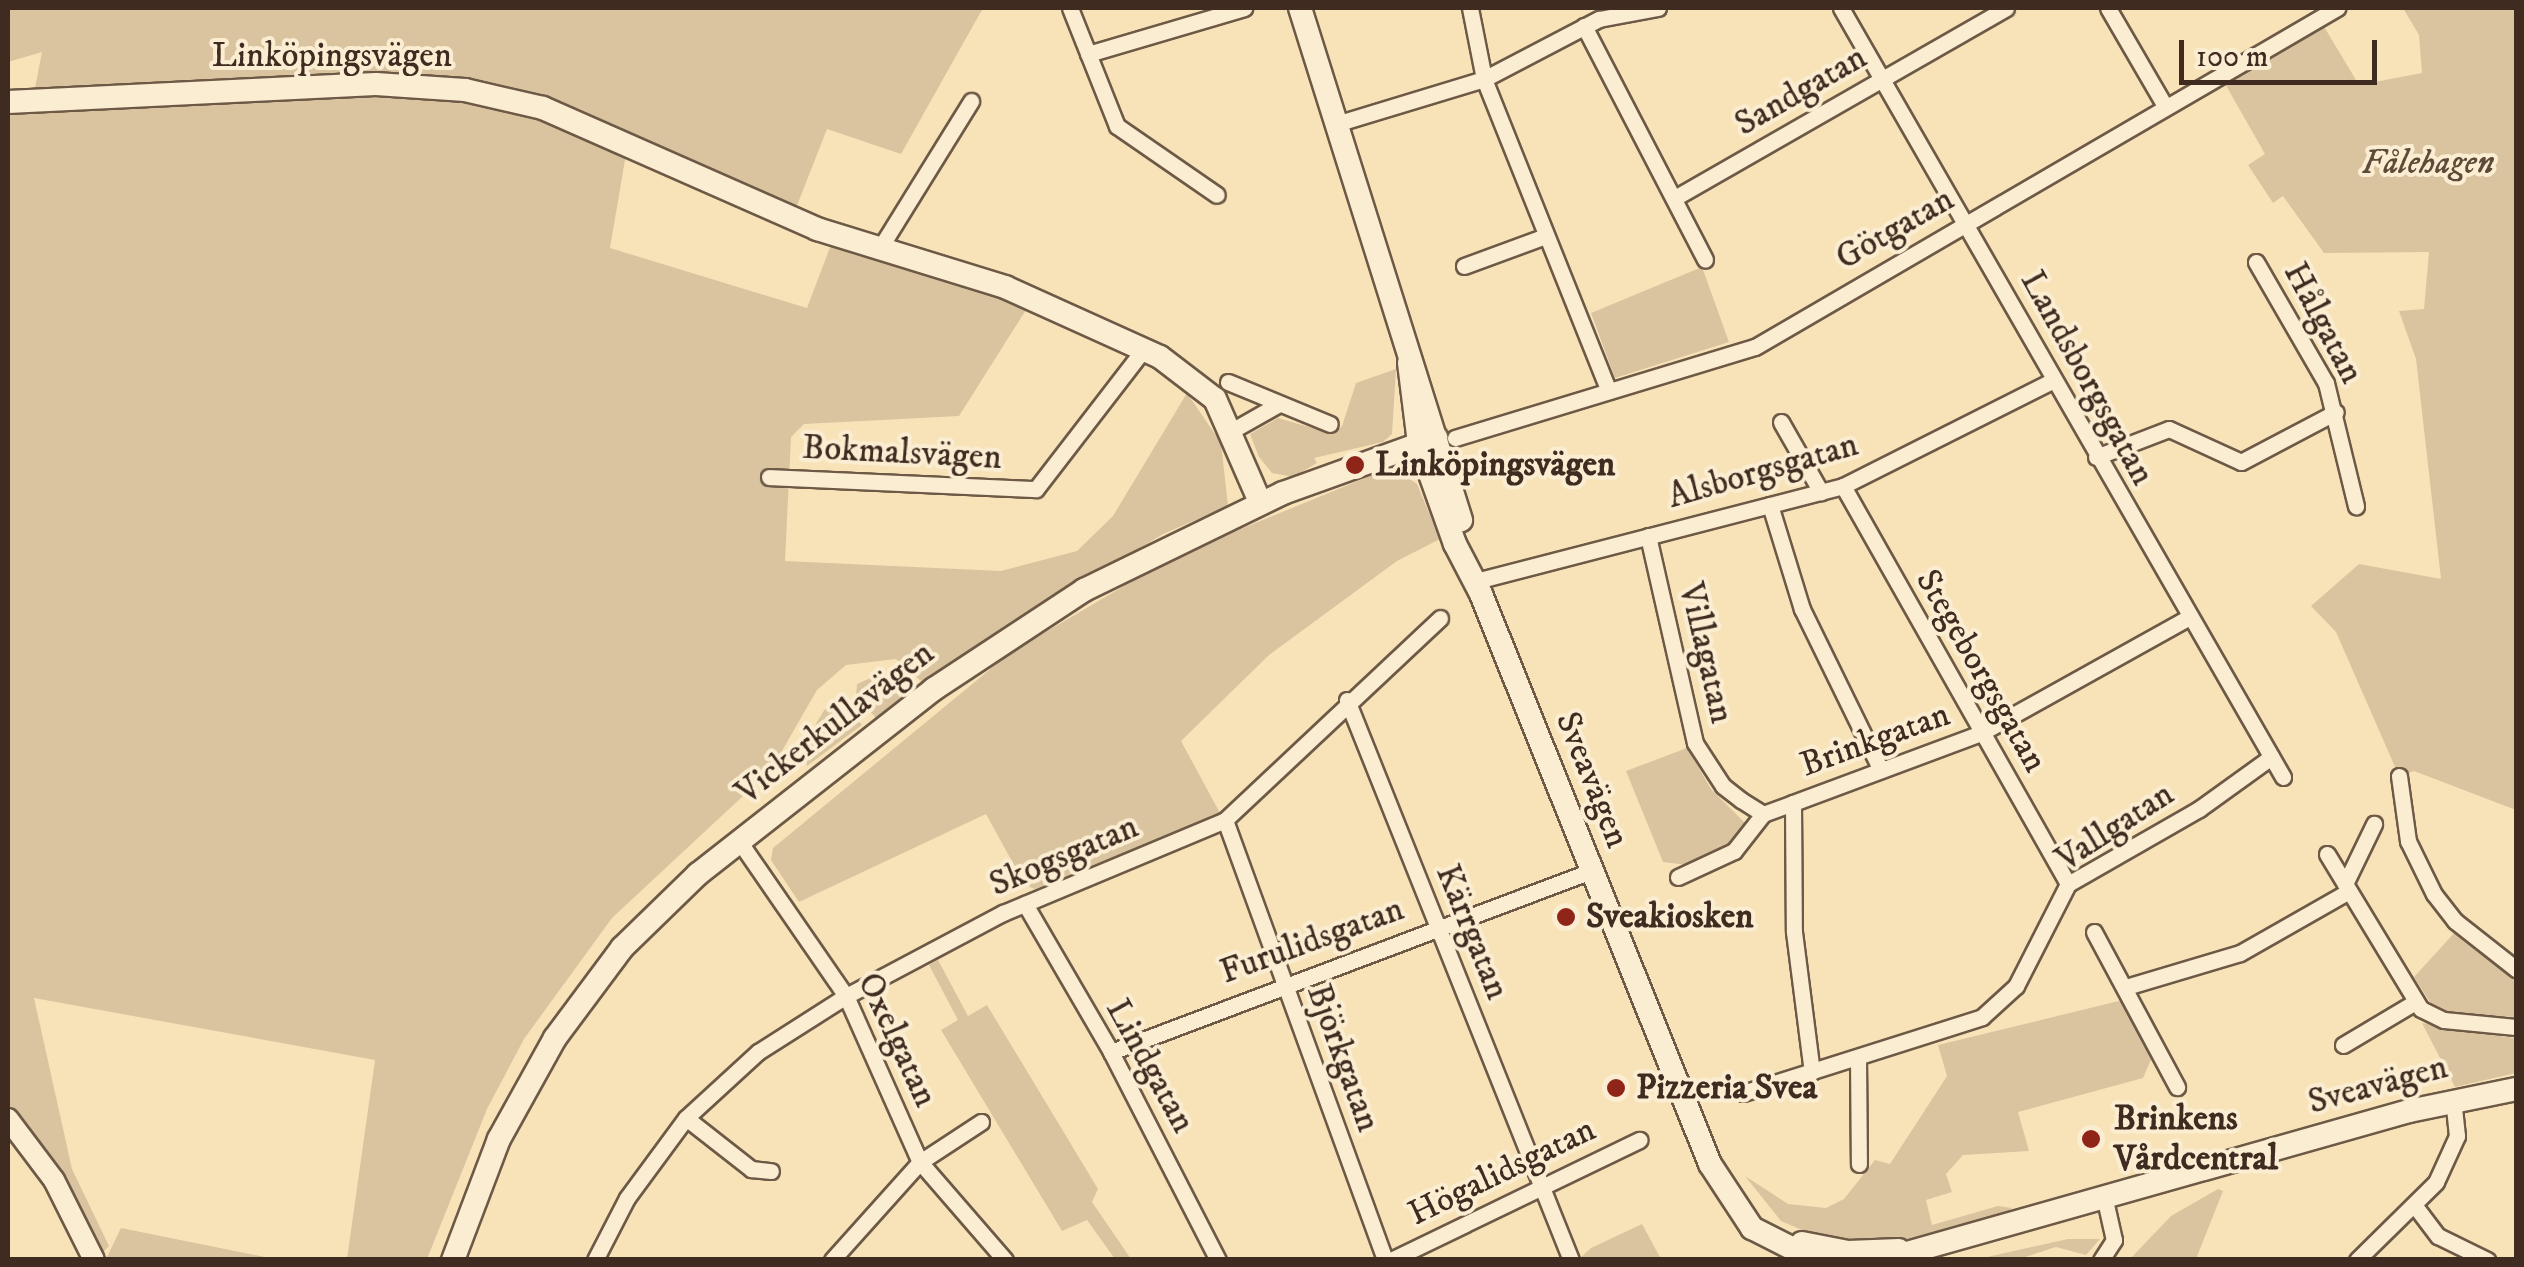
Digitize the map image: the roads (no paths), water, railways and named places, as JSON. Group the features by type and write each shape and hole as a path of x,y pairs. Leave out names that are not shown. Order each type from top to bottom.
{"main road":[{"name":"Sveavägen","path":"1300,8 1409,364 1437,440 1454,544 1476,581 1692,1115 1738,1212 1768,1240 1814,1260"},
{"name":"Linköpingsvägen","path":"8,102 302,85 465,90 574,118 816,228 1006,286 1144,348 1202,384 1233,430 1260,502"},
{"name":"Vickerkullavägen","path":"453,1260 499,1139 555,1038 622,948 739,841 934,689 1030,623 1139,560 1260,502 1437,440"},
{"name":"Sveavägen","path":"1882,1260 2453,1100 2516,1089"},
{"name":"Sveavägen","path":"1692,1115 1748,1205 1780,1232 1826,1250 1912,1249"}],"street":[{"path":"1070,8 1117,126 1218,195"},
{"path":"1088,54 1244,8"},
{"path":"1470,8 1484,78 1544,237 1610,391"},
{"path":"1336,124 1484,78 1584,26 1658,8"},
{"name":"Landsborgsgatan","path":"1842,8 2052,381 2283,777"},
{"name":"Sandgatan","path":"1678,196 2006,8"},
{"path":"2108,8 2165,106"},
{"name":"Götgatan","path":"1437,440 1755,347 2337,8"},
{"path":"1584,26 1678,196 1705,259"},
{"path":"880,248 971,101"},
{"path":"1464,266 1544,237"},
{"name":"Hålgatan","path":"2256,262 2336,412 2356,506"},
{"name":"Bokmalsvägen","path":"768,477 1036,490 1144,348"},
{"name":"Alsborgsgatan","path":"1476,581 1843,486 2052,381"},
{"path":"1228,382 1330,424"},
{"path":"1233,430 1279,404"},
{"name":"Hålgatan","path":"2096,457 2169,430 2241,462 2336,412"},
{"path":"1781,422 1821,492"},
{"name":"Stegeborgsgatan","path":"1843,486 2068,884"},
{"path":"1770,505 1802,609 1881,770"},
{"name":"Villagatan","path":"1648,536 1695,743 1723,786 1764,814"},
{"name":"Brinkgatan","path":"1793,803 1981,733 2189,617"},
{"name":"Skogsgatan","path":"595,1260 627,1198 686,1118 758,1052 846,996 1025,904 1226,820 1347,700 1440,618"},
{"name":"Kärrgatan","path":"1347,700 1571,1260"},
{"name":"Vallgatan","path":"1858,1058 1982,1017 2016,986 2068,884 2199,809 2271,757"},
{"path":"2400,776 2408,841 2434,894 2455,921 2516,969"},
{"path":"1678,877 1734,851 1764,814 1793,803 1794,932 1812,1072"},
{"name":"Björkgatan","path":"1226,820 1388,1260"},
{"path":"2126,987 2240,953 2347,888 2374,824"},
{"name":"Oxelgatan","path":"739,841 846,996 920,1162 1004,1260"},
{"path":"2327,854 2415,1002 2444,1020 2516,1026"},
{"name":"Furulidsgatan","path":"1111,1052 1284,983 1591,871"},
{"name":"Lindgatan","path":"1025,904 1111,1052 1218,1260"},
{"path":"2094,932 2177,1088"},
{"path":"2343,1045 2415,1002"},
{"path":"1743,1093 1858,1058 1859,1164"},
{"path":"2357,1260 2436,1182 2457,1136 2453,1100"},
{"path":"686,1118 751,1168 771,1171"},
{"path":"8,1119 54,1180 94,1260"},
{"path":"832,1260 920,1162 981,1122"},
{"name":"Högalidsgatan","path":"1388,1260 1640,1140"},
{"path":"2101,1260 2114,1240 2105,1200"},
{"path":"2415,1206 2438,1236 2487,1260"}],"place":[{"name":"Linköpingsvägen","path":"1355,465"},
{"name":"Sveakiosken","path":"1566,917"},
{"name":"Pizzeria Svea","path":"1616,1088"},
{"name":"Brinkens Vårdcentral","path":"2091,1139"}],"park label":[{"name":"Fålehagen","path":"2428,163"}]}
